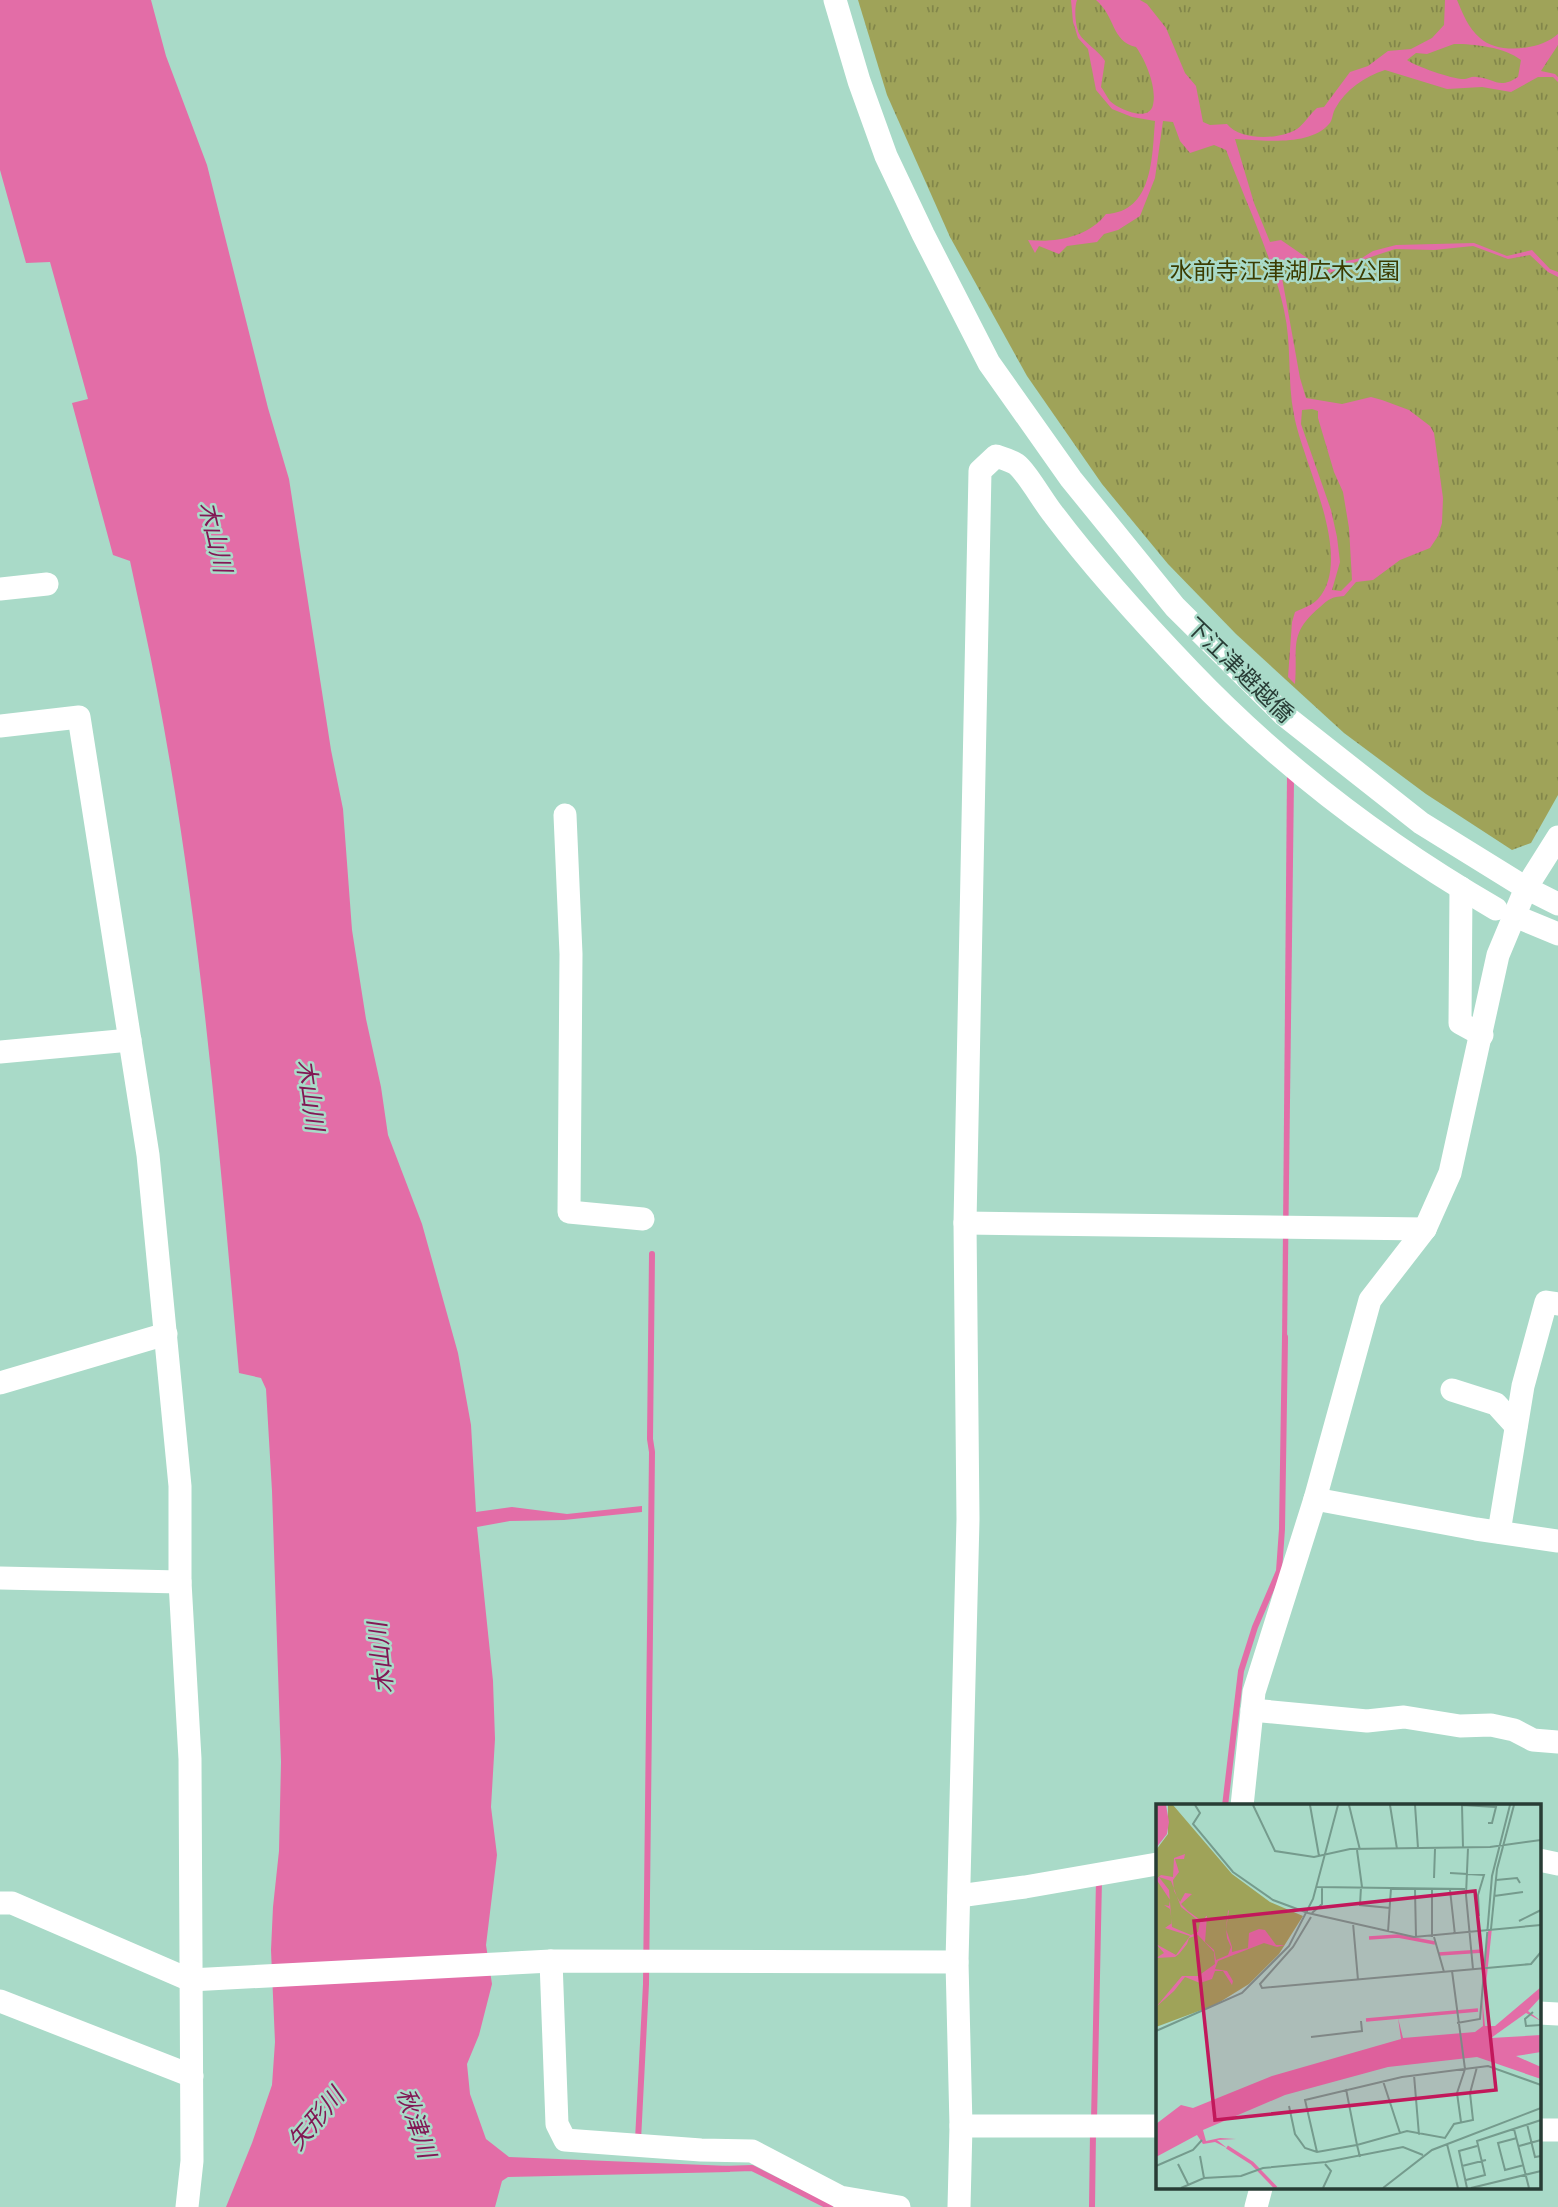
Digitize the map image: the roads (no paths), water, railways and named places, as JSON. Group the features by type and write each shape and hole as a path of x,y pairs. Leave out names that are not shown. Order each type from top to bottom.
{"street":[{"name":"下江津避越僑","path":"835,0 886,156 989,363 1071,479 1175,607 1284,715 1421,823 1520,884 1558,904"},
{"path":"959,2207 961,2126 957,1962 968,1519 965,1223 980,471 996,456 1017,464 1054,516 1156,633 1190,671 1273,751 1348,812 1496,909"},
{"path":"0,589 47,583"},
{"path":"0,726 79,717 148,1156 180,1486 180,1582 190,1759 192,2161 187,2207"},
{"path":"565,815 571,954 572,1157 569,1212 643,1219"},
{"path":"1242,1804 1254,1692 1315,1499 1370,1300 1425,1229 1450,1173 1498,956 1520,884 1558,838"},
{"path":"1461,888 1460,1023 1482,1035"},
{"path":"1522,919 1558,934"},
{"path":"0,1052 130,1040"},
{"path":"965,1223 1425,1229"},
{"path":"1499,1532 1523,1385 1546,1301 1558,1304"},
{"path":"0,1383 166,1334"},
{"path":"1452,1390 1496,1404 1516,1426"},
{"path":"1315,1499 1558,1541"},
{"path":"0,1578 180,1582"},
{"path":"1252,1710 1367,1721 1404,1717 1460,1726 1491,1725 1514,1730 1533,1740 1558,1742"},
{"path":"1540,1860 1558,1864"},
{"path":"959,1896 1156,1864"},
{"path":"0,1903 12,1903 190,1980 551,1961 957,1962"},
{"path":"551,1961 557,2124 565,2140 752,2151 840,2197 899,2207"},
{"path":"0,2001 191,2076"},
{"path":"1540,2013 1558,2014"},
{"path":"961,2126 1156,2126"},
{"path":"1540,2130 1558,2130"},
{"path":"1256,2207 1260,2190"}],"water":[{"path":"0,0 151,0 166,56 207,165 268,408 289,479 331,750 343,809 352,930 366,1019 388,1135 422,1224 458,1353 471,1425 476,1512 512,1507 567,1514 642,1506 642,1512 564,1520 510,1521 477,1527 493,1681 495,1739 491,1807 497,1855 486,1945 492,1984 479,2035 467,2064 470,2094 486,2139 509,2157 730,2166 730,2172 508,2177 502,2181 495,2207 226,2207 272,2085 275,2042 271,1950 279,1851 281,1762 266,1389 261,1378 239,1373 197,945 172,775 130,561 113,555 72,403 88,399 50,262 26,263 0,170"},
{"path":"1071,0 1077,0 1078,32 1105,61 1101,87 1110,101 1120,108 1133,113 1146,113 1153,105 1154,98 1147,67 1136,47 1122,40 1096,0 1140,0 1147,4 1166,28 1185,73 1196,86 1203,122 1210,125 1227,124 1241,134 1260,137 1271,137 1297,129 1317,108 1324,107 1350,72 1368,66 1388,51 1411,49 1432,38 1444,25 1445,0 1457,0 1476,34 1497,47 1531,47 1558,34 1558,45 1541,71 1555,74 1558,82 1553,77 1538,77 1511,92 1482,87 1447,89 1385,70 1363,80 1350,90 1339,102 1330,122 1310,136 1271,141 1235,139 1254,203 1270,242 1281,240 1326,271 1341,262 1362,258 1373,251 1396,245 1474,243 1507,256 1532,250 1550,269 1558,272 1558,277 1548,272 1530,255 1508,259 1473,246 1434,250 1395,249 1344,266 1324,276 1302,261 1281,272 1306,398 1342,404 1371,397 1409,410 1430,426 1434,433 1443,498 1442,523 1430,548 1400,560 1373,580 1356,582 1344,596 1326,602 1303,625 1297,641 1295,684 1288,677 1292,622 1295,612 1318,599 1328,581 1331,559 1329,535 1294,415 1286,323 1279,291 1266,250 1226,150 1214,145 1190,153 1180,141 1173,122 1163,121 1155,178 1140,216 1118,230 1104,234 1097,242 1067,246 1059,254 1039,246 1035,253 1028,240 1071,237 1090,228 1106,214 1121,211 1133,204 1141,193 1151,166 1155,121 1132,117 1112,109 1096,90 1088,49 1078,38","holes":["1454,44 1489,47 1514,56 1521,60 1518,77 1506,83 1475,77 1460,79 1407,60 1416,53 1427,54","1302,410 1318,411 1334,472 1343,492 1349,528 1352,580 1341,591 1332,590 1340,562 1331,510 1301,424"]},
{"path":"1287,774 1294,780 1287,1343 1282,1343"}],"waterway":[{"path":"638,2140 646,1984 652,1254"},
{"path":"1225,1804 1241,1671 1255,1627 1279,1571 1285,1337"},
{"path":"1094,2121 1099,1880"},
{"path":"1092,2207 1093,2132"},
{"path":"722,2169 752,2168 830,2207"}],"park label":[{"name":"水前寺江津湖広木公園","path":"1285,271"}],"water label":[{"name":"木山川","path":"215,537"},
{"name":"木山川","path":"310,1095"},
{"name":"木山川","path":"381,1658"},
{"name":"矢形川","path":"316,2119"},
{"name":"秋津川","path":"416,2123"}]}
